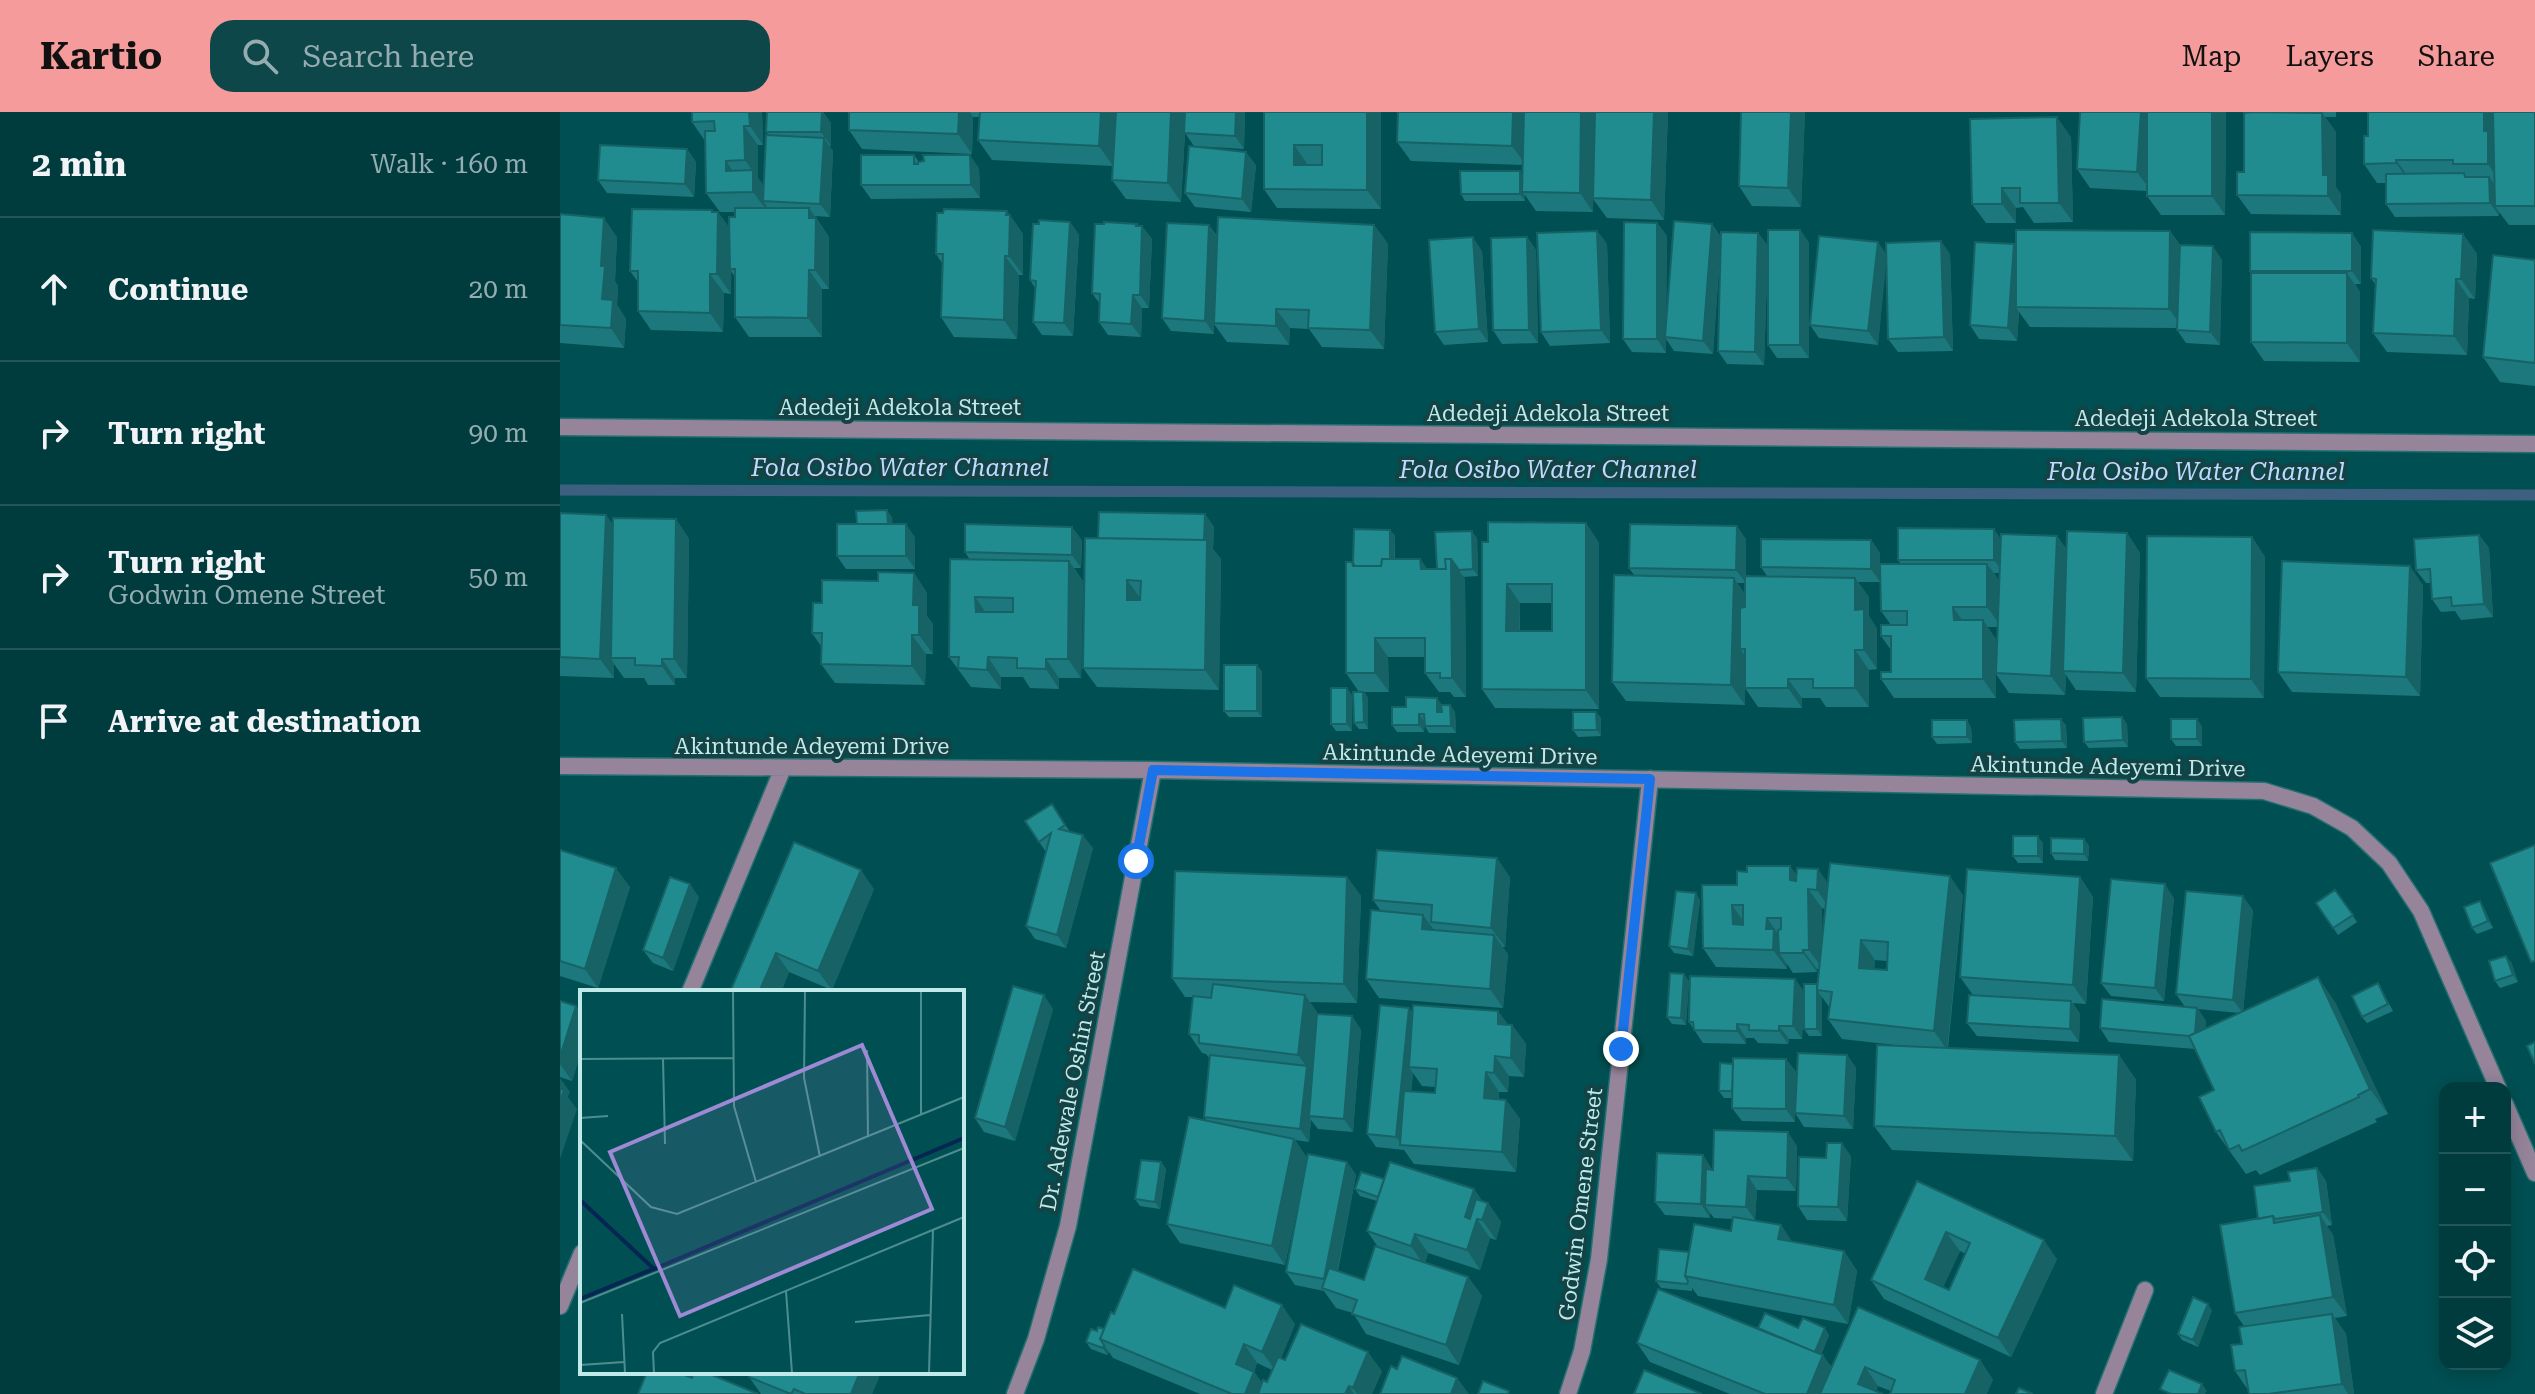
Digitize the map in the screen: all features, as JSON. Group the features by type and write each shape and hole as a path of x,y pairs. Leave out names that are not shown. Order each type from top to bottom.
{"street":[{"name":"Adedeji Adekola Street","path":"560,427 2535,444"},
{"name":"Akintunde Adeyemi Drive","path":"560,766 1153,770 2264,791 2313,806 2352,828 2389,863 2421,911 2495,1082"},
{"path":"691,990 783,768"},
{"name":"Dr. Adewale Oshin Street","path":"1015,1394 1036,1339 1068,1226 1153,770"},
{"name":"Godwin Omene Street","path":"1568,1394 1582,1351 1599,1259 1650,779"},
{"path":"2511,1118 2535,1173"},
{"path":"560,1306 580,1258"},
{"path":"2104,1394 2145,1290"}],"building":[{"path":"692,112 749,112 750,126 744,126 745,160 726,161 726,171 753,170 753,192 706,193 705,131 715,131 714,121 692,122"},
{"path":"767,112 822,112 821,132 766,132"},
{"path":"849,112 959,112 958,134 849,130"},
{"path":"980,112 1101,112 1099,146 978,140"},
{"path":"1116,112 1171,112 1168,183 1112,180"},
{"path":"1185,112 1236,112 1235,136 1184,133"},
{"path":"1264,112 1367,112 1367,190 1264,189","holes":["1294,145 1322,145 1322,165 1294,165"]},
{"path":"1398,112 1513,112 1512,146 1397,142"},
{"path":"1524,112 1581,112 1580,193 1522,192"},
{"path":"1595,112 1654,112 1651,200 1593,198"},
{"path":"1741,112 1791,112 1788,188 1739,186"},
{"path":"2080,112 2141,112 2137,172 2077,169"},
{"path":"2147,112 2212,112 2212,196 2147,196"},
{"path":"2368,112 2484,112 2484,131 2488,131 2488,164 2453,164 2453,160 2396,160 2396,163 2364,164"},
{"path":"2493,112 2535,112 2535,206 2495,206"},
{"path":"2244,113 2322,113 2323,175 2328,175 2328,196 2237,195 2237,172 2244,172"},
{"path":"2057,117 2059,203 2020,203 2020,188 2002,188 2002,204 1972,204 1970,119"},
{"path":"766,135 824,138 820,204 763,201"},
{"path":"600,145 687,149 685,184 598,180"},
{"path":"1189,146 1246,152 1242,199 1185,193"},
{"path":"861,155 914,155 914,164 918,164 924,161 923,155 970,155 971,185 861,185"},
{"path":"1460,171 1520,171 1520,194 1461,194"},
{"path":"2464,173 2465,177 2489,177 2490,203 2386,204 2386,174"},
{"path":"735,208 809,208 809,218 816,218 815,270 809,270 808,318 735,317 735,269 730,269 729,217 735,217"},
{"path":"632,209 718,212 717,274 710,274 710,313 638,311 638,271 630,271"},
{"path":"944,209 1007,211 1006,215 1010,215 1009,256 1005,256 1004,320 941,317 943,254 936,254 937,213 943,213"},
{"path":"560,214 604,218 602,299 613,300 611,328 560,325"},
{"path":"1218,217 1374,225 1370,330 1308,328 1309,310 1276,309 1276,326 1214,323"},
{"path":"1039,220 1070,222 1064,323 1033,322 1036,281 1030,280 1033,224 1039,224"},
{"path":"1674,221 1712,224 1703,341 1665,337"},
{"path":"1624,222 1657,223 1657,339 1623,339"},
{"path":"1167,223 1209,225 1205,321 1162,318"},
{"path":"1095,224 1142,226 1140,295 1133,295 1131,324 1099,322 1100,294 1092,293"},
{"path":"1768,230 1800,230 1800,345 1768,345"},
{"path":"2016,230 2170,231 2169,309 2016,307"},
{"path":"2373,230 2463,234 2461,279 2456,279 2454,336 2373,333 2376,279 2371,278"},
{"path":"1597,231 1601,330 1541,332 1537,233"},
{"path":"1721,232 1758,233 1755,352 1718,351"},
{"path":"2250,232 2352,233 2352,271 2250,271"},
{"path":"1819,236 1878,242 1868,331 1810,325"},
{"path":"1473,237 1479,329 1435,332 1429,240"},
{"path":"1527,237 1529,330 1493,330 1491,238"},
{"path":"1941,241 1944,337 1888,339 1886,243"},
{"path":"1975,242 2014,244 2008,328 1970,325"},
{"path":"2180,245 2213,246 2210,332 2177,330"},
{"path":"2493,255 2535,260 2535,363 2483,357"},
{"path":"2251,273 2347,273 2347,343 2251,342"},
{"path":"887,510 888,524 857,524 856,511"},
{"path":"1099,512 1205,514 1204,540 1098,538"},
{"path":"560,513 606,515 600,659 560,657"},
{"path":"613,518 676,519 674,659 662,659 662,666 635,665 635,658 611,658"},
{"path":"1488,522 1586,523 1586,690 1482,689 1482,542 1488,542","holes":["1507,584 1552,584 1552,631 1506,631"]},
{"path":"837,524 906,524 906,556 837,556"},
{"path":"965,524 1072,527 1072,555 965,552"},
{"path":"1630,524 1737,526 1736,570 1629,568"},
{"path":"1898,528 1994,529 1994,560 1898,560"},
{"path":"1354,529 1390,530 1390,559 1382,559 1381,566 1355,566"},
{"path":"1472,531 1473,569 1459,570 1451,559 1445,559 1446,569 1437,569 1435,532"},
{"path":"2067,531 2127,533 2123,673 2063,671"},
{"path":"2001,534 2057,536 2051,676 1996,673"},
{"path":"2479,535 2484,604 2452,606 2451,597 2432,599 2430,569 2416,570 2414,539"},
{"path":"2147,536 2252,537 2251,679 2146,678"},
{"path":"1085,538 1207,540 1205,670 1083,668","holes":["1127,580 1141,581 1140,600 1127,600"]},
{"path":"1761,539 1871,540 1871,569 1761,567"},
{"path":"950,559 1069,561 1068,659 1046,659 1046,669 1017,668 1017,658 988,657 987,670 958,668 959,657 949,657","holes":["975,597 1013,598 1013,612 976,612"]},
{"path":"1382,559 1420,559 1421,569 1446,569 1445,559 1451,559 1452,678 1440,678 1440,673 1425,673 1425,638 1375,638 1375,673 1346,673 1346,562 1352,562 1353,566 1381,566"},
{"path":"2282,561 2410,566 2406,677 2278,672"},
{"path":"1880,564 1987,564 1987,607 1953,607 1954,620 1983,620 1983,679 1881,679 1881,672 1891,672 1891,636 1881,636 1881,625 1907,625 1907,611 1881,611"},
{"path":"878,572 914,573 913,605 919,605 919,635 912,635 912,666 821,664 822,633 812,633 813,603 822,603 822,580 878,581"},
{"path":"1614,575 1734,578 1731,685 1612,682"},
{"path":"1745,576 1855,578 1855,610 1864,609 1864,650 1855,650 1855,688 1813,688 1813,679 1788,679 1788,688 1745,688 1745,649 1740,649 1740,608 1745,607"},
{"path":"1224,665 1257,665 1257,711 1224,711"},
{"path":"1331,688 1347,688 1347,724 1331,724"},
{"path":"1353,692 1363,692 1364,722 1354,723"},
{"path":"1406,697 1437,698 1437,712 1442,712 1441,705 1450,705 1451,726 1425,726 1424,714 1419,714 1419,725 1392,725 1392,707 1406,707"},
{"path":"1573,712 1596,712 1597,730 1573,730"},
{"path":"2122,717 2123,740 2084,742 2083,718"},
{"path":"2061,719 2062,741 2015,742 2014,720"},
{"path":"2171,719 2197,719 2197,739 2171,739"},
{"path":"1932,720 1967,720 1967,737 1932,737"},
{"path":"1052,804 1065,825 1059,829 1083,835 1057,935 1026,926 1051,833 1039,842 1025,821"},
{"path":"2013,836 2038,836 2038,856 2013,856"},
{"path":"2051,838 2084,839 2084,854 2051,853"},
{"path":"794,842 861,870 818,971 776,953 760,990 731,990"},
{"path":"2535,845 2535,961 2531,962 2490,863"},
{"path":"560,850 616,868 585,969 560,961"},
{"path":"1377,850 1497,858 1491,928 1431,922 1432,905 1373,900"},
{"path":"1830,863 1950,876 1934,1031 1828,1019 1832,992 1817,990","holes":["1861,940 1888,942 1887,970 1859,968"]},
{"path":"1747,866 1790,866 1790,880 1796,881 1797,868 1818,869 1817,890 1808,889 1809,950 1779,953 1781,918 1767,918 1766,929 1774,929 1773,950 1703,948 1702,885 1737,885 1737,871 1747,872","holes":["1732,905 1743,905 1743,925 1733,924"]},
{"path":"1967,869 2080,877 2073,985 1960,977"},
{"path":"1175,871 1347,877 1344,984 1172,978"},
{"path":"670,877 690,884 663,958 643,950"},
{"path":"2111,879 2165,884 2155,988 2101,983"},
{"path":"2335,890 2353,915 2333,928 2316,903"},
{"path":"1676,891 1696,893 1688,949 1669,946"},
{"path":"2186,891 2243,896 2233,1000 2176,994"},
{"path":"2480,901 2488,921 2472,928 2464,907"},
{"path":"1371,910 1423,915 1422,929 1494,935 1490,989 1366,979"},
{"path":"2506,956 2513,975 2495,981 2489,961"},
{"path":"1670,973 1684,974 1681,1018 1667,1017"},
{"path":"1690,976 1795,979 1793,1026 1779,1026 1779,1031 1749,1030 1749,1025 1737,1024 1737,1031 1694,1030 1693,1022 1689,1022"},
{"path":"2318,977 2370,1089 2359,1097 2242,1151 2239,1145 2229,1150 2220,1130 2216,1132 2199,1097 2214,1090 2189,1036"},
{"path":"2378,983 2388,1004 2362,1017 2352,996"},
{"path":"1213,984 1305,995 1298,1055 1199,1043 1199,1035 1189,1034 1193,996 1211,998"},
{"path":"1804,984 1817,984 1817,1029 1804,1029"},
{"path":"1013,986 1044,995 1005,1127 975,1118"},
{"path":"1969,995 2071,1001 2070,1029 1967,1023"},
{"path":"2102,999 2197,1008 2195,1033 2189,1036 2100,1028"},
{"path":"560,1001 576,1006 560,1057"},
{"path":"1380,1005 1409,1008 1396,1137 1367,1134"},
{"path":"1413,1005 1498,1011 1498,1024 1512,1025 1511,1058 1495,1056 1494,1073 1486,1072 1484,1098 1506,1100 1502,1152 1400,1145 1404,1091 1435,1093 1437,1069 1409,1067"},
{"path":"1317,1014 1352,1016 1344,1119 1309,1116"},
{"path":"2535,1042 2535,1064 2527,1046"},
{"path":"1877,1045 2119,1055 2115,1136 1874,1126"},
{"path":"1798,1053 1847,1055 1844,1116 1795,1113"},
{"path":"1210,1055 1307,1066 1300,1129 1204,1117"},
{"path":"1733,1058 1786,1059 1786,1109 1732,1108"},
{"path":"1720,1063 1733,1064 1732,1091 1719,1091"},
{"path":"1189,1117 1294,1139 1272,1246 1167,1224"},
{"path":"1714,1130 1788,1132 1787,1178 1748,1176 1746,1207 1705,1205 1706,1169 1713,1170"},
{"path":"1827,1143 1842,1143 1838,1207 1798,1206 1799,1157 1826,1158"},
{"path":"1657,1153 1703,1155 1701,1204 1655,1202"},
{"path":"1308,1154 1347,1162 1324,1279 1286,1272"},
{"path":"1141,1160 1161,1162 1155,1202 1135,1199"},
{"path":"1390,1162 1474,1189 1465,1217 1470,1219 1476,1199 1488,1203 1482,1220 1477,1219 1467,1250 1415,1234 1411,1246 1367,1231"},
{"path":"2317,1168 2323,1212 2258,1219 2254,1186 2290,1181 2288,1172"},
{"path":"1361,1172 1384,1179 1378,1197 1355,1189"},
{"path":"1917,1181 2044,1240 1998,1338 1871,1280","holes":["1946,1232 1970,1243 1949,1290 1925,1279"]},
{"path":"2320,1215 2333,1297 2235,1313 2220,1225 2273,1216 2274,1223"},
{"path":"1733,1217 1781,1225 1778,1239 1844,1251 1834,1305 1685,1276 1694,1224 1731,1231"},
{"path":"1375,1246 1468,1277 1446,1345 1352,1314 1357,1300 1322,1288 1329,1268 1364,1280"},
{"path":"1659,1249 1689,1252 1685,1276 1687,1284 1656,1281"},
{"path":"1133,1269 1225,1308 1234,1285 1282,1305 1262,1352 1244,1344 1236,1364 1254,1372 1245,1394 1232,1394 1100,1339"},
{"path":"1658,1289 1823,1355 1807,1394 1765,1394 1637,1343"},
{"path":"2193,1297 2208,1304 2193,1340 2178,1334"},
{"path":"1858,1307 1980,1360 1965,1394 1890,1394 1895,1380 1865,1367 1858,1384 1883,1394 1820,1394"},
{"path":"1765,1313 1798,1328 1803,1318 1825,1328 1815,1352 1758,1328"},
{"path":"2332,1314 2342,1384 2249,1394 2245,1370 2235,1371 2231,1345 2242,1344 2239,1327"},
{"path":"1301,1324 1368,1352 1353,1388 1349,1386 1345,1394 1258,1394 1278,1357 1285,1360"},
{"path":"1098,1327 1104,1329 1100,1339 1103,1348 1086,1342 1091,1329 1097,1331"},
{"path":"1402,1356 1457,1378 1451,1394 1380,1394 1391,1366 1397,1369"},
{"path":"1644,1370 1702,1394 1634,1394"},
{"path":"2169,1370 2202,1384 2198,1394 2171,1394 2160,1389"},
{"path":"646,1374 682,1374 692,1378 693,1374 710,1374 758,1394 638,1394"},
{"path":"750,1374 859,1374 851,1394 805,1394 794,1389 791,1394 749,1377"},
{"path":"1483,1381 1509,1391 1508,1394 1478,1394"},
{"path":"2019,1388 2033,1394 2016,1394"}],"waterway":[{"name":"Fola Osibo Water Channel","path":"560,490 2535,495"}],"route":[{"path":"1136,861 1153,770 1650,779 1621,1049"}]}
